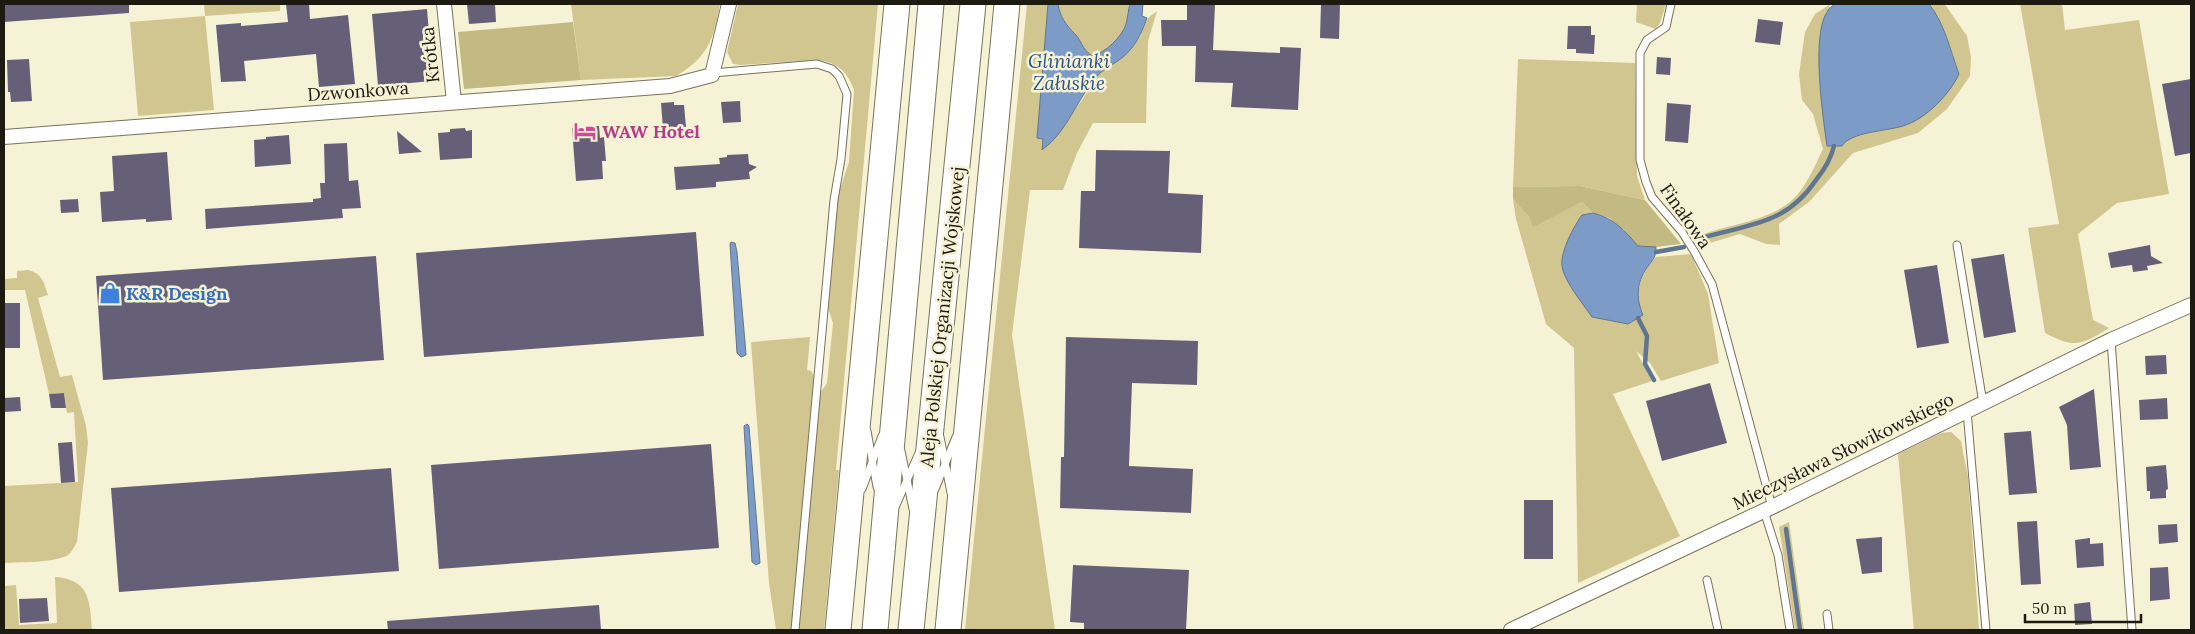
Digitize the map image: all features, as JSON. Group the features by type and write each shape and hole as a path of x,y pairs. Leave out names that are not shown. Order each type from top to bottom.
{"highway":[{"path":"838,630 896,4"},
{"name":"Aleja Polskiej Organizacji Wojskowej","path":"875,630 931,4"},
{"name":"Aleja Polskiej Organizacji Wojskowej","path":"911,630 973,4"},
{"path":"948,630 1007,4"}],"street":[{"name":"Krótka","path":"444,4 454,102"},
{"path":"713,73 729,4"},
{"name":"Dzwonkowa","path":"4,137 670,86 708,77 713,73"},
{"name":"Mieczysława Słowikowskiego","path":"1510,630 1768,509 2110,340 2191,305"}],"lane":[{"name":"Finałowa","path":"1671,4 1666,27 1648,40 1640,53 1640,160 1652,197 1682,232 1712,284 1768,509 1778,555 1790,630"},
{"path":"713,73 817,64 832,69 839,76 847,94 841,159 834,200 795,630"},
{"path":"1957,245 1983,403"},
{"path":"2110,340 2132,630"},
{"path":"860,397 884,530"},
{"path":"920,534 970,401"},
{"path":"848,525 872,461 895,408"},
{"path":"895,408 907,480 920,534"},
{"path":"1967,410 1986,630"},
{"path":"932,412 945,464 958,530"},
{"path":"884,530 907,480 932,412"},
{"path":"1708,580 1718,630"},
{"path":"1827,614 1829,630"}],"shaded area":[{"path":"204,4 280,4 280,11 205,16"},
{"path":"571,4 720,4 715,27 708,46 696,62 676,76 581,80"},
{"path":"738,4 878,4 836,470 839,470 824,630 799,630 820,393 827,383 833,323 828,308 838,195 849,162 854,90 848,78 836,65 824,61 733,64 727,52"},
{"path":"1027,4 1048,4 1037,138 1043,139 1042,150 1063,128 1100,73 1124,56 1140,37 1148,18 1157,11 1148,41 1146,123 1093,123 1077,153 1063,190 1030,190 1012,335 1055,630 965,630"},
{"path":"1058,4 1130,4 1126,24 1121,34 1107,48 1092,56 1064,21"},
{"path":"1637,4 1666,4 1656,29 1636,22"},
{"path":"1929,4 1943,4 1946,6 1967,36 1971,57 1970,76 1947,109 1918,133 1853,153 1809,202 1779,224 1780,245 1766,244 1740,234 1703,245 1698,236 1759,218 1782,208 1791,201 1805,184 1823,149 1813,114 1802,100 1799,74 1805,32 1815,14 1829,5 1830,8 1826,12 1819,81 1827,146 1861,135 1905,125 1930,110 1959,74 1943,29"},
{"path":"2020,4 2062,4 2065,30 2139,20 2169,194 2117,203 2078,234 2093,320 2109,328 2092,338 2078,343 2064,341 2045,333 2028,228 2059,224"},
{"path":"205,16 214,110 138,116 130,22"},
{"path":"573,22 581,80 464,89 458,32"},
{"path":"1518,59 1635,63 1637,176 1645,200 1580,186 1513,187"},
{"path":"1580,186 1645,200 1681,244 1656,247 1637,246 1624,230 1609,218 1593,213 1582,202 1533,227 1529,217 1513,199 1513,187"},
{"path":"1513,199 1529,217 1533,226 1582,202 1593,213 1582,215 1592,317 1628,324 1642,315 1639,299 1640,284 1650,263 1656,257 1691,254 1708,294 1719,363 1661,381 1650,363 1636,351 1652,381 1613,394 1680,536 1578,583 1574,348 1546,324 1516,219"},
{"path":"28,270 36,273 42,279 45,286 48,295 38,298 60,377 72,375 86,426 88,443 77,542 72,551 62,558 37,562 4,563 4,486 78,482 74,412 67,413 64,393 49,394 25,290 4,290 4,279 17,278 17,271"},
{"path":"810,337 807,370 811,371 814,376 791,630 776,630 769,583 751,342"},
{"path":"1951,432 1961,441 1968,477 1979,630 1914,630 1898,454 1941,433"},
{"path":"1789,522 1804,630 1795,630 1779,527"},
{"path":"55,577 67,579 82,587 89,601 92,630 4,630 4,586 16,585 19,625 57,623"}],"water":[{"name":"Glinianki Załuskie","path":"1048,4 1058,4 1064,20 1092,56 1107,48 1121,34 1126,24 1130,4 1143,4 1142,16 1147,18 1135,44 1092,82 1059,133 1042,150 1043,139 1037,138"},
{"path":"1835,4 1929,4 1943,29 1959,74 1943,98 1912,123 1861,135 1846,141 1842,146 1827,146 1820,78 1820,39 1822,24 1827,12"},
{"path":"1593,213 1601,215 1618,225 1638,246 1656,247 1656,253 1642,277 1638,289 1640,308 1643,315 1628,324 1592,317 1574,292 1563,272 1563,254 1572,232 1582,215"},
{"path":"731,242 735,243 737,252 745,342 746,355 741,357 737,353"},
{"path":"747,424 749,426 760,563 756,565 752,562 744,426"}],"building":[{"path":"4,4 129,4 129,13 4,22"},
{"path":"286,4 309,4 310,19 348,15 355,84 319,87 316,54 244,61 246,81 221,82 216,25 241,23 241,26 288,22"},
{"path":"467,4 495,4 496,22 469,24"},
{"path":"1187,4 1215,4 1213,50 1280,53 1280,47 1301,48 1298,110 1231,107 1233,83 1195,82 1196,46 1162,46 1161,20 1187,20"},
{"path":"1321,4 1340,4 1339,39 1320,38"},
{"path":"427,9 429,33 423,34 424,59 431,58 432,81 378,86 372,14"},
{"path":"1758,19 1783,22 1780,45 1755,42"},
{"path":"1568,26 1591,26 1591,35 1595,35 1594,54 1576,53 1576,49 1567,49"},
{"path":"1657,57 1671,58 1670,75 1656,74"},
{"path":"29,59 32,101 11,102 10,92 8,92 7,60"},
{"path":"2191,79 2191,153 2175,156 2162,84"},
{"path":"740,101 741,122 723,123 721,102"},
{"path":"674,102 674,105 684,105 686,127 663,129 661,103"},
{"path":"1667,103 1691,105 1688,143 1665,141"},
{"path":"599,126 600,138 604,137 606,161 602,161 603,179 576,181 572,128"},
{"path":"465,128 466,131 472,130 472,158 440,160 438,133 450,132 450,129"},
{"path":"397,131 422,152 399,154"},
{"path":"289,135 291,164 255,167 254,140"},
{"path":"347,143 349,181 358,180 361,208 342,209 343,218 206,229 205,209 313,202 313,199 321,198 320,183 325,183 324,144"},
{"path":"1096,150 1170,151 1168,193 1203,195 1201,253 1079,248 1081,191 1095,191"},
{"path":"167,152 172,220 146,222 146,219 102,222 100,192 114,191 112,156"},
{"path":"748,154 749,164 757,167 749,172 750,179 716,182 716,187 676,190 674,167 720,164 719,158 727,157 727,155"},
{"path":"78,199 79,212 61,213 60,200"},
{"path":"696,232 704,336 424,357 416,253"},
{"path":"2150,245 2151,256 2163,263 2147,266 2148,270 2133,272 2132,265 2111,268 2108,253"},
{"path":"2004,254 2016,332 1984,338 1971,259"},
{"path":"376,256 384,360 103,380 96,276"},
{"path":"1937,265 1949,343 1917,348 1904,270"},
{"path":"4,303 20,303 20,348 4,348"},
{"path":"1066,337 1198,341 1197,385 1132,383 1129,466 1193,469 1191,513 1060,508 1061,457 1064,457"},
{"path":"2166,355 2167,374 2146,375 2145,356"},
{"path":"1710,383 1727,443 1662,461 1646,401"},
{"path":"2094,389 2101,467 2070,470 2067,425 2059,407"},
{"path":"64,393 66,408 51,408 49,394"},
{"path":"20,397 21,411 4,412 4,398"},
{"path":"2167,398 2168,419 2140,420 2139,400"},
{"path":"2031,431 2037,493 2009,495 2004,433"},
{"path":"72,442 75,482 61,483 58,443"},
{"path":"711,444 719,548 439,569 431,465"},
{"path":"2166,465 2168,489 2166,490 2166,498 2150,499 2150,491 2147,491 2146,467"},
{"path":"391,468 399,571 119,592 111,488"},
{"path":"1524,500 1553,500 1553,559 1524,559"},
{"path":"2037,521 2041,584 2021,585 2017,522"},
{"path":"2177,524 2178,542 2159,544 2158,525"},
{"path":"1882,537 1882,572 1862,574 1856,539"},
{"path":"2090,538 2090,544 2103,543 2104,566 2077,568 2075,540"},
{"path":"1073,565 1189,570 1186,630 1084,630 1084,623 1070,622"},
{"path":"2168,567 2170,599 2150,601 2150,568"},
{"path":"47,598 49,621 20,623 19,599"},
{"path":"2090,602 2092,624 2075,625 2074,604"},
{"path":"599,605 601,630 388,630 387,621"}],"waterway":[{"path":"1702,238 1765,221 1792,206 1804,195 1822,172 1834,146"},
{"path":"1656,252 1684,247"},
{"path":"1638,318 1647,336 1645,364 1654,380"},
{"path":"1786,529 1800,630"}],"place":[{"name":"WAW Hotel","path":"585,131"},
{"name":"K&R Design","path":"110,293"}]}
